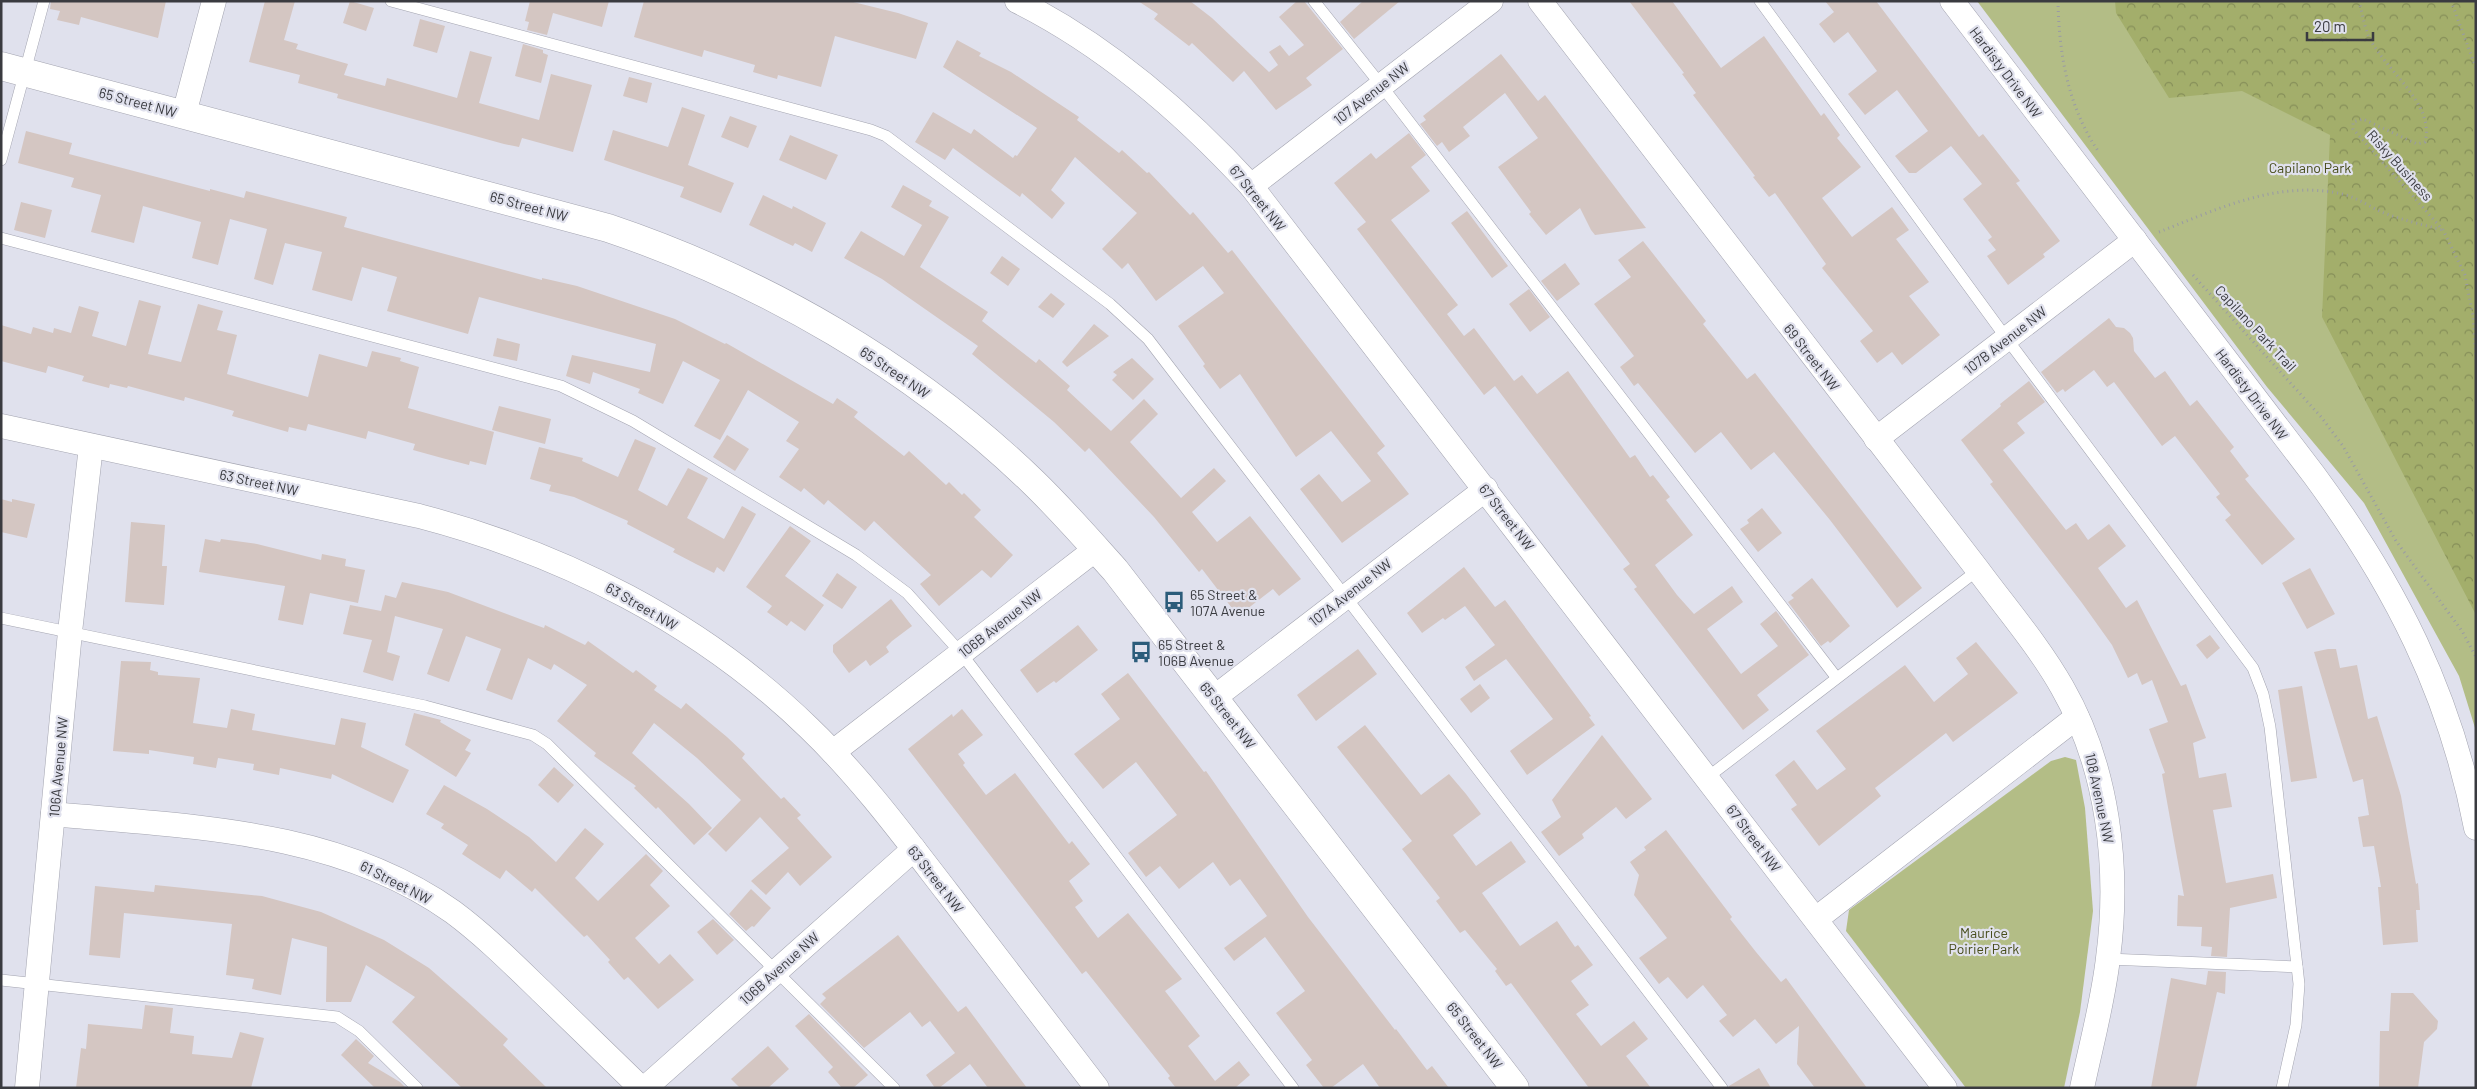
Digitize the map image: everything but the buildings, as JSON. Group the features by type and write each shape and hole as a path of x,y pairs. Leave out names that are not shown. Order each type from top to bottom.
{"street":[{"path":"184,114 214,1"},
{"name":"67 Street NW","path":"1017,1 1102,52 1182,114 1251,186 1708,777 1945,1088"},
{"name":"107 Avenue NW","path":"1251,186 1491,1"},
{"name":"69 Street NW","path":"1540,1 1978,570 2050,668 2077,717"},
{"name":"Hardisty Drive NW","path":"1952,1 2314,475 2374,564 2418,643 2433,680 2464,774 2476,828"},
{"name":"65 Street NW","path":"13,69 608,228 672,251 742,282 850,342 963,421 1032,481 1096,549 1215,697 1515,1088"},
{"name":"107B Avenue NW","path":"1876,439 2135,240"},
{"name":"63 Street NW","path":"1,426 419,516 468,529 560,563 632,599 702,641 778,701 833,752 914,849 1097,1088"},
{"name":"106A Avenue NW","path":"27,1088 70,632 91,446"},
{"name":"107A Avenue NW","path":"1215,697 1486,489"},
{"name":"106B Avenue NW","path":"833,752 1096,549"},
{"path":"1816,918 2077,717"},
{"name":"108 Avenue NW","path":"2077,717 2091,753 2098,780 2111,853 2113,896 2108,959 2082,1088"},
{"name":"61 Street NW","path":"53,814 226,831 273,838 325,851 370,866 429,897 478,932 641,1088"},
{"name":"106B Avenue NW","path":"645,1088 914,849"}],"lane":[{"path":"1,160 13,69 44,1"},
{"path":"391,1 871,130 897,142 1130,321 1148,339 1722,1088"},
{"path":"1314,1 1381,85 1836,677"},
{"path":"1760,1 2007,339 2253,668 2263,694 2270,727 2299,984 2296,1025 2282,1088"},
{"path":"1,238 561,386 633,421 856,555 907,593 961,654 1293,1088"},
{"path":"1708,777 1978,570"},
{"path":"1,618 425,706 533,734 547,744 894,1088"},
{"path":"2108,959 2297,967"},
{"path":"1,980 337,1016 359,1031 417,1088"}],"path":[{"path":"2058,1 2062,56 2069,92 2082,125 2101,156"},
{"name":"Risky Business","path":"2359,1 2368,36 2384,62 2407,87 2426,123 2426,136 2425,142 2417,144 2363,119 2353,122 2354,129 2443,230 2465,275 2473,316 2476,360"},
{"path":"2451,1 2476,68"},
{"path":"2159,232 2238,201 2275,192 2313,191 2346,195 2384,213 2443,230"},
{"path":"2153,224 2164,239"},
{"name":"Capilano Park Trail","path":"2192,274 2322,418 2343,446 2396,541 2462,631 2476,657"}],"green space":[{"name":"Capilano Park","path":"1977,1 2476,1 2476,731 2459,676 2364,503 2267,387"},
{"path":"2115,1 2476,1 2476,615 2322,317 2330,135 2242,91 2169,98 2116,13"},
{"name":"Maurice Poirier Park","path":"2065,757 2076,760 2085,808 2093,911 2080,1012 2064,1088 1966,1088 1846,931 1849,910 2051,761"}],"place":[{"name":"65 Street & 107A Avenue","path":"1174,602"},
{"name":"65 Street & 106B Avenue","path":"1141,652"}]}
